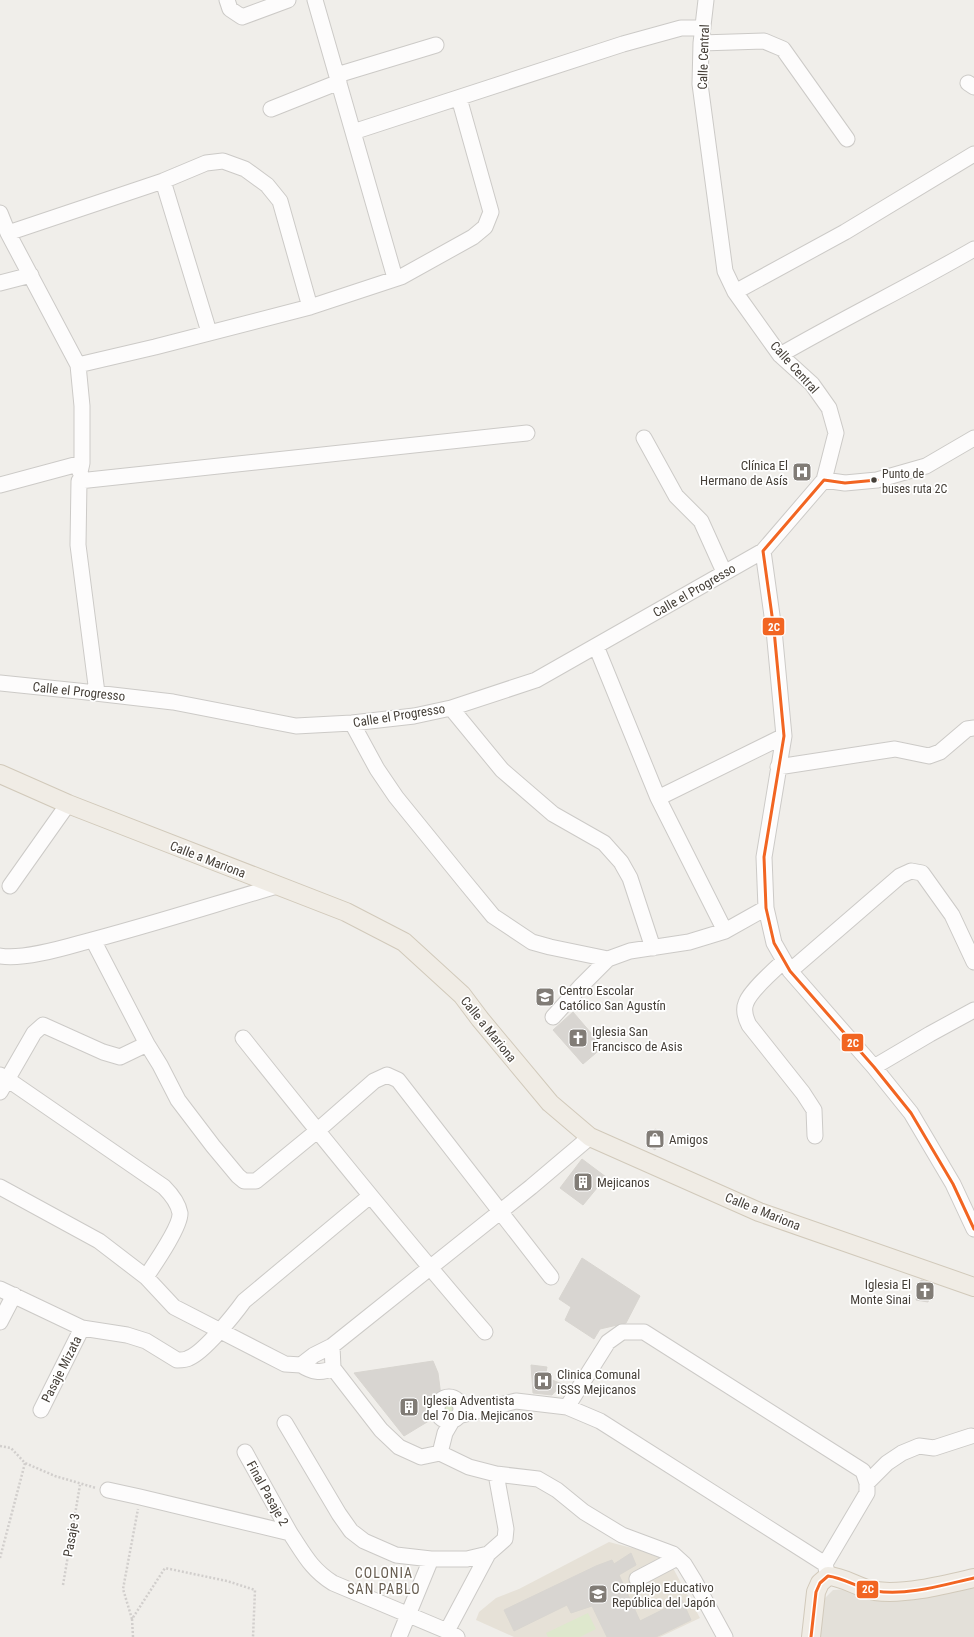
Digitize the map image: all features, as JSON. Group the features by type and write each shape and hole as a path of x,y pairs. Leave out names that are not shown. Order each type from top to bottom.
{"main road":[{"name":"Calle a Mariona","path":"0,774 68,804 346,912 404,942 462,995 480,1019 551,1104 590,1137 759,1212 974,1287"},
{"path":"811,1637 816,1592 826,1570 837,1577 868,1589 892,1592 924,1589 974,1578"}],"street":[{"path":"227,0 230,9 242,17 288,0"},
{"path":"315,0 395,278"},
{"name":"Calle Central","path":"706,0 702,35 700,84 725,271 735,292 780,355 812,384 829,408 836,433 824,480 763,551"},
{"path":"353,132 622,44 681,28 702,35 764,41 783,49 847,138"},
{"path":"271,109 338,78 436,45"},
{"path":"78,365 155,347 310,307 401,277 473,237 485,227 491,212 459,98"},
{"path":"735,292 844,232 974,154"},
{"path":"8,233 163,181 206,164 224,161 245,169 267,185 280,201 310,307"},
{"path":"163,181 209,332"},
{"path":"0,213 8,233 78,365 82,406 82,463 78,481 78,545 97,693"},
{"path":"780,355 865,308 924,278 974,249"},
{"path":"0,283 31,274"},
{"path":"78,481 527,433"},
{"path":"644,438 676,496 701,521 724,572"},
{"path":"824,480 845,483 878,480 926,466 974,438"},
{"path":"0,485 82,463"},
{"path":"763,551 774,630 784,736 764,858 766,908 774,943 787,966 874,1067 911,1113 953,1184 974,1229"},
{"name":"Calle el Progresso","path":"0,684 173,702 296,726 352,723 414,716 451,708 536,680 763,551"},
{"path":"596,646 658,798 725,931"},
{"path":"451,708 502,770 553,814 604,843 621,862 630,878 653,948"},
{"path":"352,723 377,768 396,797 493,916 532,942 608,959"},
{"path":"778,767 895,749 929,756 940,752 967,729 974,728"},
{"path":"658,798 784,736"},
{"path":"10,886 68,804"},
{"path":"815,1136 814,1110 803,1092 749,1025 745,1016 745,1004 760,985 787,966 900,876 911,871 922,873 948,909 974,962"},
{"path":"0,956 8,958 57,949 93,940 277,886"},
{"path":"553,1017 608,959 630,951 688,942 725,931 766,908"},
{"path":"93,940 178,1100 213,1146 244,1181 256,1181 318,1131 374,1081 387,1075 398,1080 551,1277"},
{"path":"874,1067 974,1010"},
{"path":"0,1092 4,1077 34,1033 43,1025 103,1052 120,1057 147,1044"},
{"path":"243,1038 370,1196 485,1332"},
{"path":"4,1077 164,1187 174,1198 180,1214 178,1226 146,1277"},
{"path":"301,1365 314,1355 332,1346 531,1187 590,1137"},
{"path":"0,1186 99,1241 146,1277 174,1307 285,1364 301,1365 311,1372 326,1372 333,1368"},
{"path":"0,1289 82,1328 127,1335 146,1341 177,1360 190,1358 201,1350 233,1317 244,1301 370,1196"},
{"path":"0,1322 14,1296"},
{"name":"Pasaje Mizata","path":"41,1410 82,1328"},
{"path":"567,1408 608,1342 622,1332 644,1332 863,1471 868,1483"},
{"path":"332,1346 333,1368 381,1430 399,1447 421,1457 440,1453 469,1467 496,1474 538,1479 557,1490 584,1512 622,1535 673,1554 684,1564 696,1582 724,1637"},
{"path":"440,1453 445,1433 455,1418 516,1402 567,1408 600,1421 826,1570 866,1493 868,1483 887,1463 902,1453 919,1446 934,1448 971,1436"},
{"path":"285,1423 339,1514 351,1531 364,1541 396,1554 431,1559 467,1558 488,1554"},
{"name":"Final Pasaje 2","path":"245,1452 290,1533 309,1562 320,1575 333,1583 452,1634"},
{"path":"452,1634 488,1554 504,1539 506,1529 496,1474"},
{"path":"108,1490 290,1533"},
{"path":"637,1579 677,1558"},
{"path":"399,1637 409,1616 431,1559"}],"path":[{"path":"0,1446 11,1448 25,1463 55,1476 80,1485 108,1490"},
{"path":"0,1558 25,1463"},
{"name":"Pasaje 3","path":"62,1585 80,1485"},
{"path":"133,1637 132,1619 123,1589 140,1497"},
{"path":"132,1619 165,1568 228,1581 255,1590 253,1637"}],"shaded area":[{"name":"Complejo Educativo República del Japón","path":"609,1542 667,1557 700,1618 660,1637 514,1637 476,1620 479,1612 496,1598 519,1589"},
{"path":"974,1582 974,1637 820,1637 824,1599 833,1590"}],"green space":[{"path":"445,1399 451,1399 456,1404 454,1413 451,1415 445,1415 440,1410 440,1404"},
{"path":"588,1613 596,1629 580,1637 548,1637 546,1633"}],"building":[{"name":"Iglesia San Francisco de Asis","path":"573,1012 603,1047 583,1064 553,1030"},
{"name":"Amigos","path":"655,1129 664,1134 655,1150 646,1144"},
{"name":"Mejicanos","path":"582,1159 606,1177 583,1205 560,1188"},
{"path":"582,1258 640,1296 626,1323 600,1329 594,1339 565,1320 571,1307 559,1299"},
{"name":"Iglesia El Monte Sinai","path":"921,1280 933,1284 928,1302 916,1300"},
{"name":"Iglesia Adventista del 7o Dia. Mejicanos","path":"433,1361 438,1373 441,1396 432,1419 404,1436 354,1373"},
{"name":"Clinica Comunal ISSS Mejicanos","path":"531,1365 547,1367 545,1377 562,1384 552,1395 533,1393"},
{"path":"631,1553 636,1565 619,1575 640,1621 682,1600 691,1620 656,1637 607,1637 592,1606 571,1613 567,1605 514,1631 504,1610 596,1566 612,1560 614,1564"}],"transit line":[{"name":"2C","path":"877,480 845,483 824,480 763,551 774,630 784,736 764,857 766,908 774,943 790,971 874,1067 911,1113 953,1184 974,1229"},
{"name":"2C","path":"811,1637 816,1592 820,1583 828,1576 869,1590 887,1592 913,1591 938,1587 974,1578"}],"place":[{"name":"Clínica El Hermano de Asís","path":"802,472"},
{"name":"Punto de buses ruta 2C","path":"874,480"},
{"name":"Centro Escolar Católico San Agustín","path":"545,997"},
{"name":"Iglesia San Francisco de Asis","path":"578,1038"},
{"name":"Amigos","path":"655,1139"},
{"name":"Mejicanos","path":"583,1182"},
{"name":"Iglesia El Monte Sinai","path":"925,1291"},
{"name":"Clinica Comunal ISSS Mejicanos","path":"543,1381"},
{"name":"Iglesia Adventista del 7o Dia. Mejicanos","path":"409,1407"},
{"name":"Complejo Educativo República del Japón","path":"598,1594"}],"district":[{"name":"COLONIA SAN PABLO","path":"384,1582"}]}
